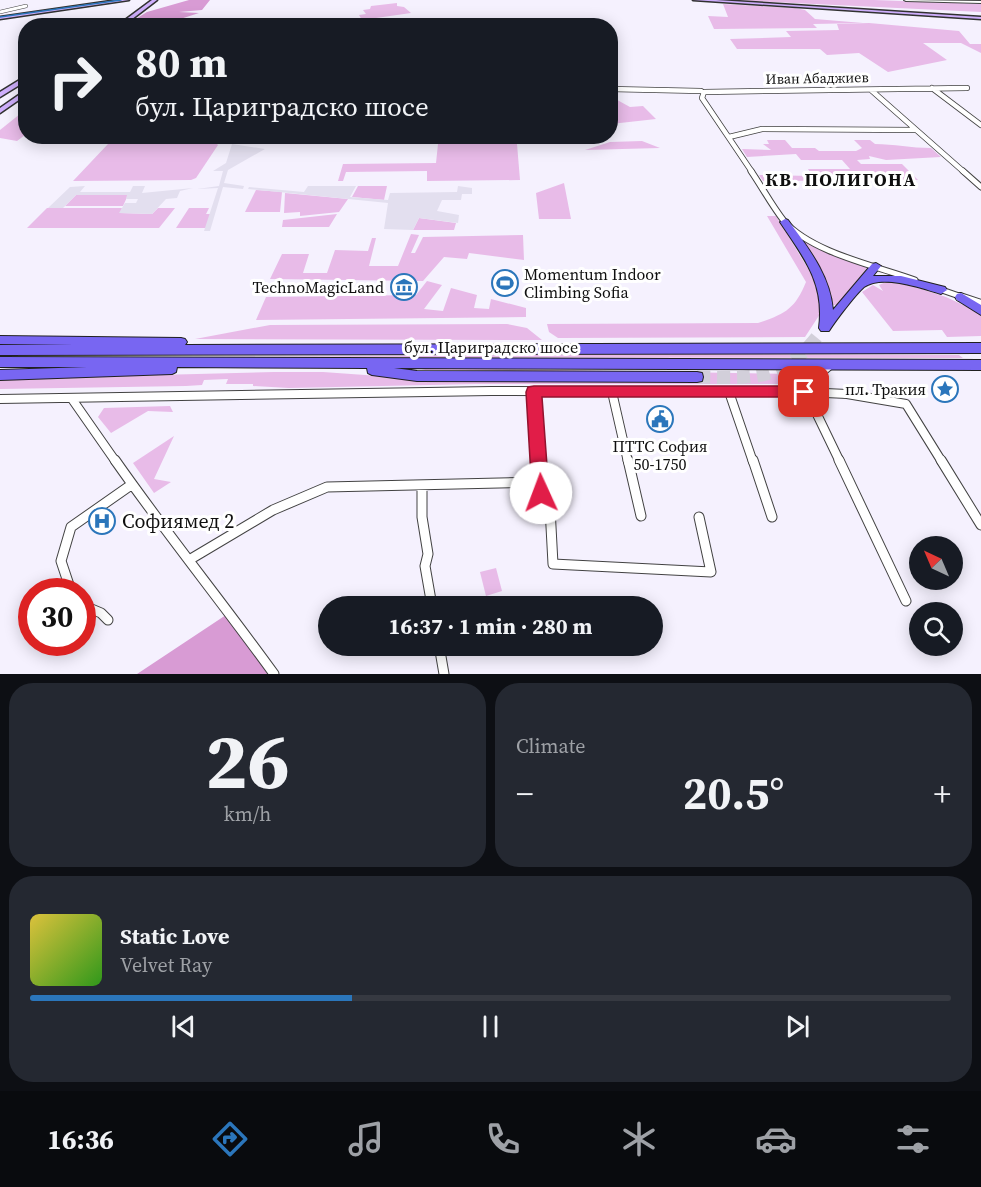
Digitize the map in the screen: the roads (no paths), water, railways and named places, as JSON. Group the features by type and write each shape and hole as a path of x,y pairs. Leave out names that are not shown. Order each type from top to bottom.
{"highway":[{"path":"785,222 825,288 828,313 822,330 876,266"},
{"path":"861,285 884,279 941,290"},
{"path":"961,297 981,311"},
{"path":"0,340 154,341 209,344 248,350"},
{"path":"954,349 981,342"},
{"name":"бул. Цариградско шосе","path":"0,350 981,348"},
{"name":"бул. Цариградско шосе","path":"0,362 981,365"},
{"path":"0,375 159,371 233,363"},
{"path":"323,363 417,376 697,377"}],"main road":[{"path":"0,15 110,0"},
{"path":"0,15 127,0"},
{"path":"695,0 981,18"},
{"path":"130,18 152,1"},
{"path":"762,4 981,13"},
{"path":"0,95 18,83"},
{"path":"0,95 18,92"},
{"path":"0,111 18,98"}],"street":[{"path":"906,0 981,2"},
{"path":"0,15 26,6"},
{"path":"932,88 981,125"},
{"name":"Иван Абаджиев","path":"618,89 676,89 702,93 709,91 967,88"},
{"path":"871,90 981,187"},
{"path":"702,93 702,98 785,222 813,241 981,304"},
{"path":"729,138 762,129 916,130"},
{"path":"830,365 822,372 798,374 804,392 906,601"},
{"path":"0,399 534,392 847,394 906,404 981,525"},
{"path":"534,392 541,493 550,508 553,564 711,572 699,517"},
{"path":"612,392 641,516"},
{"path":"729,392 772,517"},
{"path":"72,399 131,485 274,674"},
{"path":"189,560 224,538 308,493 327,488 540,482"},
{"path":"67,578 61,561 71,527 131,485"},
{"path":"423,485 422,517 428,554 425,566 430,596"},
{"path":"96,611 108,620"},
{"path":"441,656 444,674"}],"tunnel":[{"path":"697,377 751,377 780,369 793,361 820,333"}],"tram line":[{"path":"0,17 121,0"}],"place":[{"name":"Momentum Indoor Climbing Sofia","path":"505,283"},
{"name":"TechnoMagicLand","path":"404,287"},
{"name":"пл. Тракия","path":"945,389"},
{"name":"ПТТС София 50-1750","path":"660,419"},
{"name":"Софиямед 2","path":"102,521"}],"district":[{"name":"КВ. ПОЛИГОНА","path":"841,180"}]}
